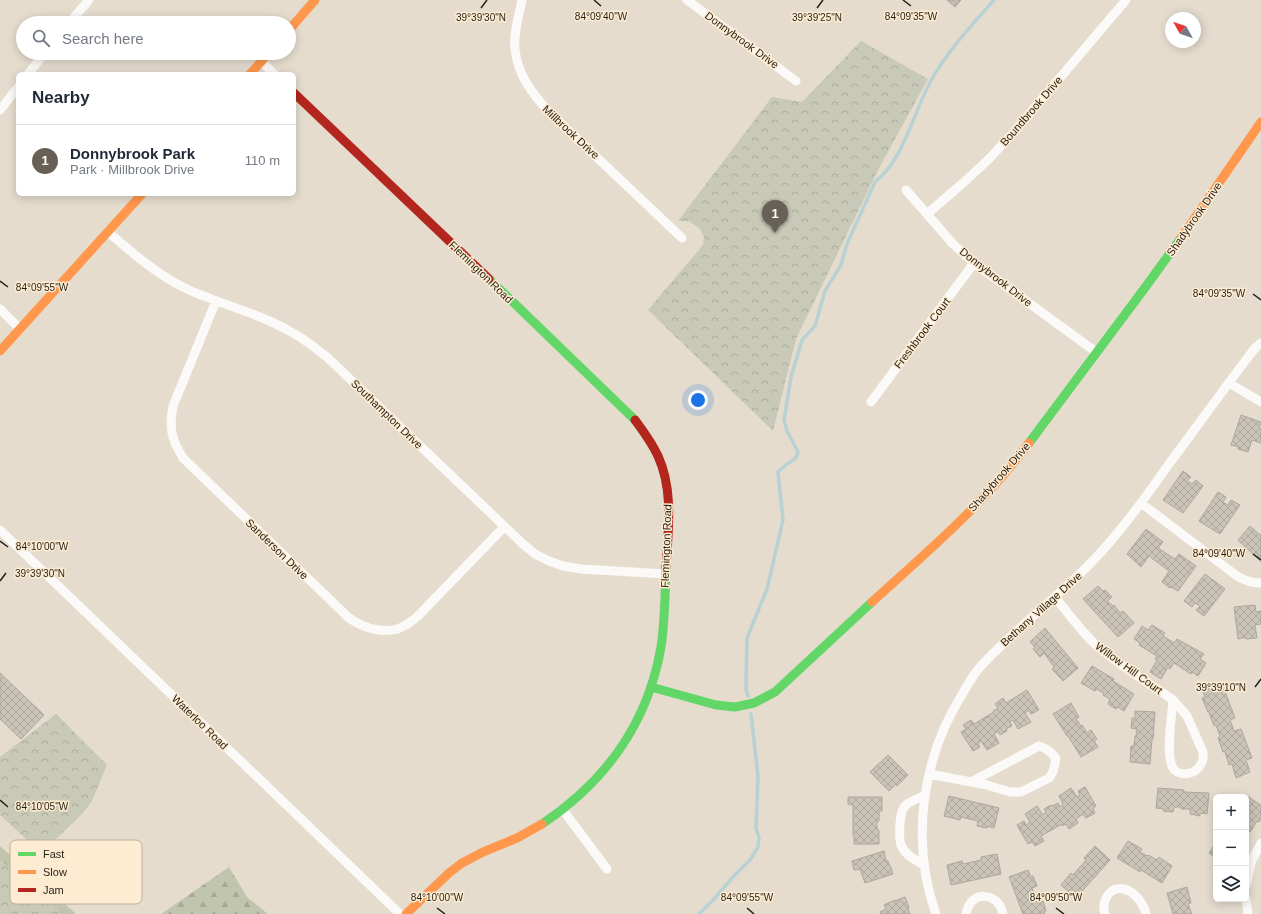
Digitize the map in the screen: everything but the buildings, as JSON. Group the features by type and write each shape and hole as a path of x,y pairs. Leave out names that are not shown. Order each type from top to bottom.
{"street":[{"path":"75,16 89,0"},
{"path":"296,22 315,0"},
{"name":"Millbrook Drive","path":"522,0 515,38 515,49 521,71 530,90 539,102 682,238"},
{"name":"Donnybrook Drive","path":"687,0 796,81"},
{"name":"Boundbrook Drive","path":"926,214 989,159 1013,133 1126,0"},
{"path":"30,72 39,60"},
{"path":"252,72 261,62 272,72"},
{"path":"0,110 16,90"},
{"name":"Flemington Road","path":"296,95 631,416 643,430 661,463 668,495 669,513 666,574 662,636 659,657 648,698 631,732 612,761 582,795 532,831 486,850 465,861 447,875 406,914"},
{"name":"Shadybrook Drive","path":"652,687 714,706 727,707 738,707 752,704 776,692 975,507 1018,458 1144,289 1204,206 1261,122"},
{"name":"Donnybrook Drive","path":"906,190 953,244 974,263 1096,352"},
{"path":"0,351 140,196"},
{"name":"Southampton Drive","path":"108,232 146,265 188,290 274,323 311,344 344,373 504,527 535,554 563,566 581,569 666,574"},
{"name":"Freshbrook Court","path":"871,402 974,263"},
{"name":"Sanderson Drive","path":"216,301 173,406 171,429 175,446 183,458 349,618 356,623 381,630 395,629 406,626 504,527"},
{"path":"0,309 20,329"},
{"name":"Bethany Village Drive","path":"936,914 924,864 923,831 925,795 929,774 935,750 944,725 979,669 1008,638 1073,582 1108,544 1141,503 1255,348 1261,343"},
{"path":"1229,383 1261,402"},
{"path":"1141,503 1237,576 1245,581 1261,583"},
{"name":"Waterloo Road","path":"0,530 400,914"},
{"name":"Willow Hill Court","path":"1055,598 1095,643 1109,655 1173,700 1187,716 1203,752 1201,764 1191,773 1183,774 1177,772 1173,768 1170,759 1169,750 1173,700"},
{"path":"929,774 971,782 987,785 1010,792 1021,792 1049,778 1053,772 1056,759 1053,754 1045,748 1039,746 971,782"},
{"path":"924,864 911,858 900,843 902,809 905,805 925,795"},
{"path":"563,810 607,869"},
{"path":"1249,872 1252,860 1261,843"},
{"path":"1105,914 1104,903 1106,897 1118,889 1124,889 1141,902 1146,914"},
{"path":"966,914 967,908 971,902 984,896 991,897 997,901 1003,914"},
{"path":"1246,902 1248,914"}],"green space":[{"path":"861,41 928,79 878,170 796,339 773,431 648,310 703,245 704,237 700,229 689,221 678,221 772,97 802,102"},
{"path":"56,714 107,765 92,801 83,813 56,839 27,840 0,815 0,757"},
{"path":"0,846 10,855 10,904 65,904 76,914 0,914"},
{"path":"0,859 10,868 10,904 51,904 62,914 0,914"},
{"path":"229,867 247,897 268,914 161,914"}],"waterway":[{"path":"748,696 746,689 747,638 767,589 783,520 778,472 796,458 798,452 787,431 784,420 791,377 802,340 815,326 825,291 841,265 847,244 875,182 885,172 901,148 925,92 938,68 969,28 994,0"},
{"path":"699,914 750,860 758,847 759,838 756,828 758,776 751,714"}],"traffic: fast":[{"path":"1029,443 1181,238"},
{"path":"489,279 635,420"},
{"path":"542,824 565,807 604,770 620,748 646,701 655,675 661,647 666,568"},
{"path":"651,687 716,705 735,707 754,703 775,692 872,602"}],"traffic: slow":[{"path":"296,22 315,0"},
{"path":"252,72 263,60"},
{"path":"1181,238 1261,122"},
{"path":"0,351 140,196"},
{"path":"872,602 934,546 974,507 1012,465 1029,443"},
{"path":"406,914 449,873 462,863 483,852 517,838 542,824"}],"traffic: jam":[{"path":"296,95 489,279"},
{"path":"635,420 656,451 663,469 666,483 669,511 666,568"}],"place":[{"name":"Donnybrook Park","path":"775,233"}]}
